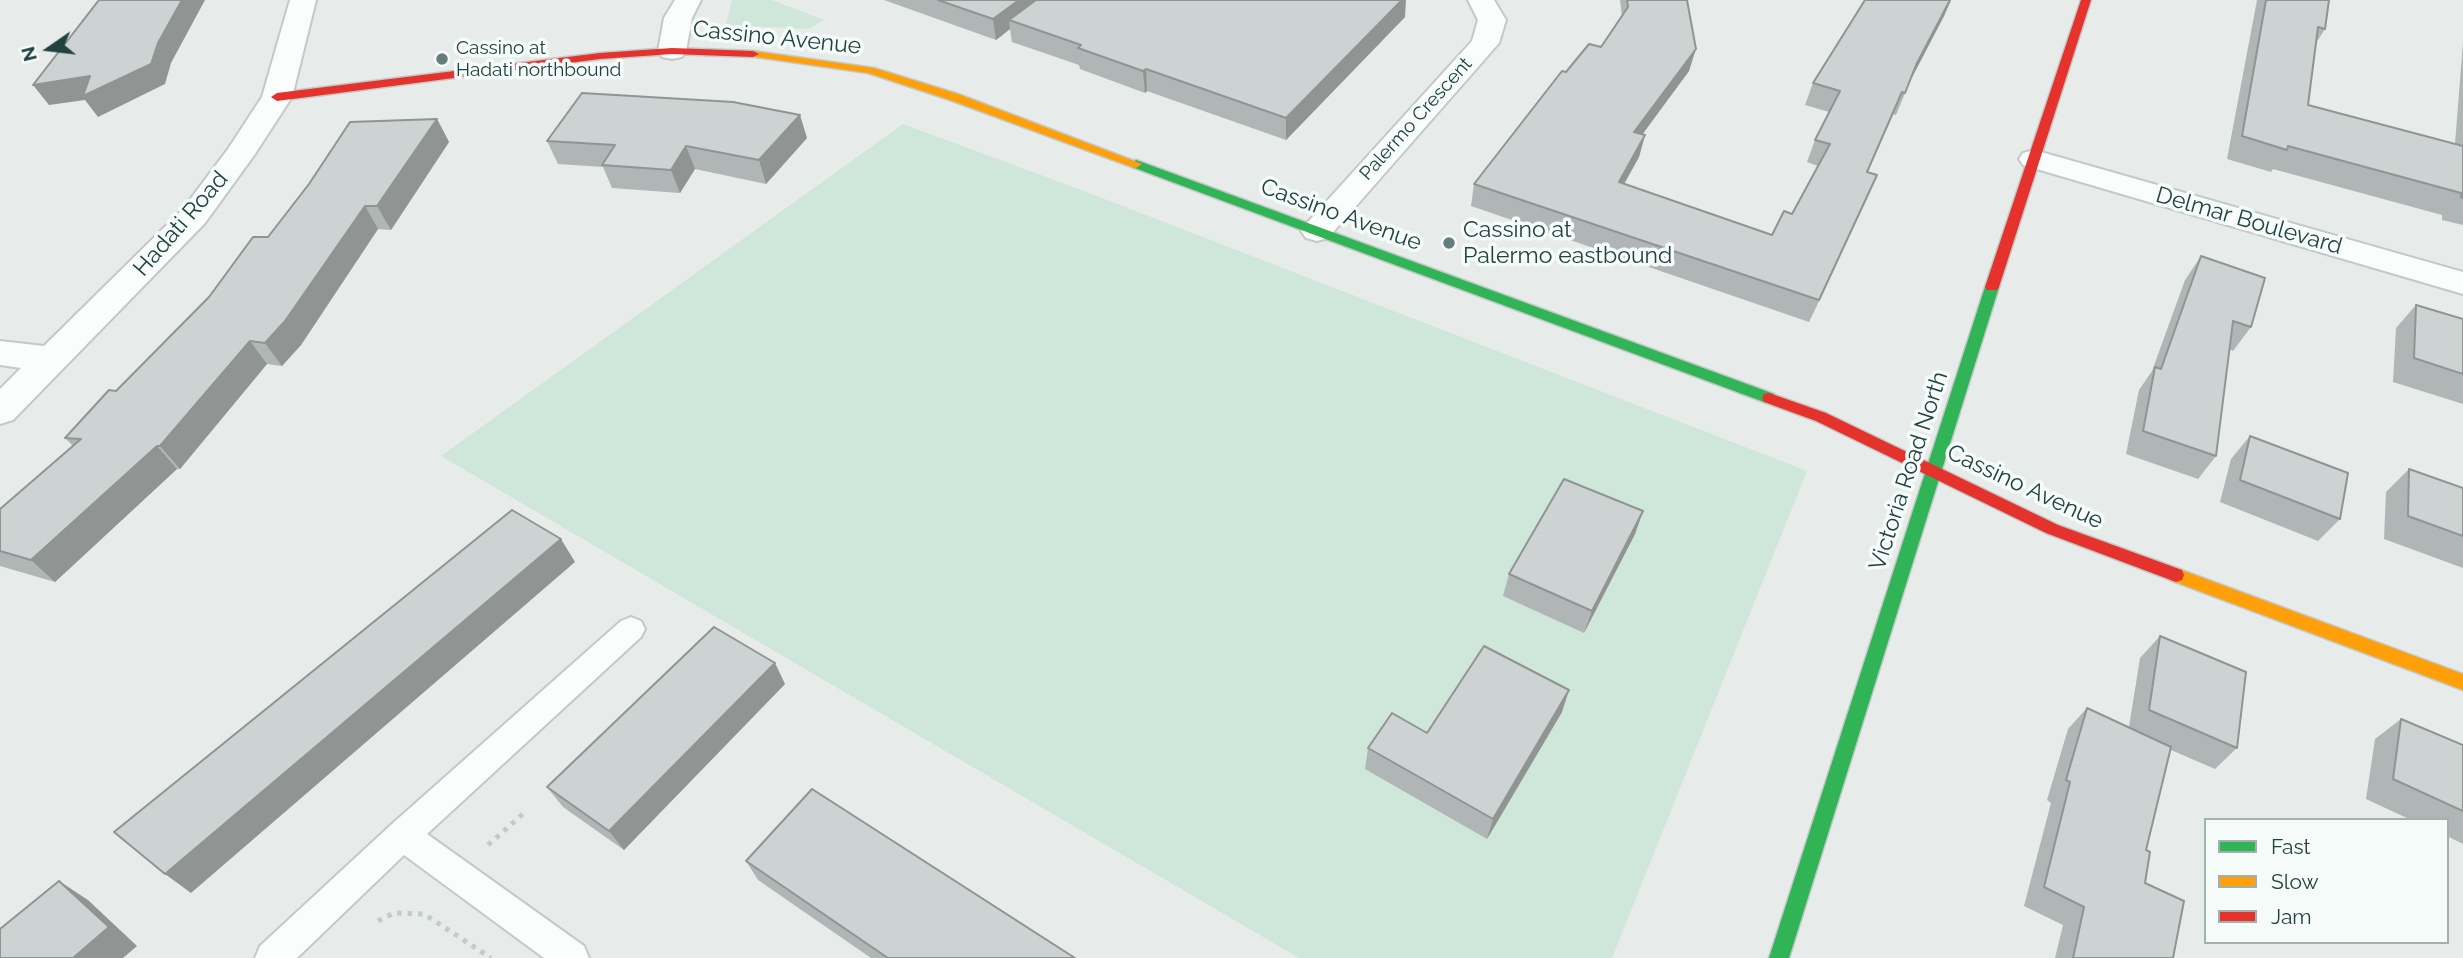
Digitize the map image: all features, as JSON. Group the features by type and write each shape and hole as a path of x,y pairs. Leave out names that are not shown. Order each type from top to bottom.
{"street":[{"name":"Hadati Road","path":"0,411 194,216 240,154 277,97 303,0"},
{"path":"672,51 678,18 688,0"},
{"name":"Palermo Crescent","path":"1317,231 1485,43 1493,20 1481,0"},
{"name":"Victoria Road North","path":"1779,958 1932,469 2086,0"},
{"name":"Cassino Avenue","path":"277,97 600,56 672,51 760,54 870,70 954,97 1821,417 2052,529 2463,682"},
{"name":"Delmar Boulevard","path":"2034,159 2463,283"},
{"path":"0,353 54,359"}],"lane":[{"path":"272,958 403,835 631,629"},
{"path":"403,835 572,958"}],"path":[{"path":"486,846 524,812"},
{"path":"373,923 394,913 425,914 491,958"}],"green space":[{"path":"732,0 772,0 824,20 808,29 726,25"},
{"path":"903,124 1084,191 1807,471 1612,958 1299,958 441,456"}],"building":[{"path":"99,0 182,0 158,43 151,64 83,96 90,76 33,85"},
{"path":"938,0 1019,0 993,19"},
{"path":"1036,0 1402,0 1286,118 1146,69 1143,71 1078,48 1081,45 1009,20"},
{"path":"1627,0 1687,0 1696,49 1634,132 1645,135 1619,182 1772,235 1784,211 1792,214 1830,144 1815,140 1840,91 1813,83 1865,0 1950,0 1916,65 1905,93 1902,92 1867,172 1877,175 1819,300 1474,184 1562,71 1566,72 1589,44 1601,47 1628,7"},
{"path":"2266,0 2329,0 2325,29 2318,27 2308,105 2463,146 2463,198 2461,193 2288,146 2287,150 2242,136"},
{"path":"582,93 733,102 800,115 759,160 686,146 671,170 602,165 615,145 547,141"},
{"path":"437,119 377,206 365,206 285,321 265,343 250,341 160,446 31,560 0,551 0,509 81,439 65,438 109,390 116,391 209,297 253,237 268,237 309,184 350,122"},
{"path":"2201,256 2265,278 2251,327 2233,321 2216,456 2143,431 2155,367 2161,369"},
{"path":"2416,305 2463,319 2463,374 2414,358"},
{"path":"2250,436 2348,473 2340,519 2240,480"},
{"path":"2409,469 2463,488 2463,536 2408,516"},
{"path":"1564,479 1643,511 1592,611 1509,574"},
{"path":"512,510 561,539 165,874 114,832"},
{"path":"714,627 775,663 609,831 547,787"},
{"path":"2160,636 2246,672 2237,748 2149,710"},
{"path":"1484,646 1569,690 1493,819 1368,748 1392,713 1427,733"},
{"path":"2087,708 2171,747 2146,850 2150,852 2145,883 2184,901 2173,958 2073,958 2084,907 2044,887 2070,782 2066,780"},
{"path":"2401,719 2463,745 2463,811 2393,779"},
{"path":"812,789 1075,958 888,958 746,861"},
{"path":"59,881 109,927 73,958 0,958 0,929"}],"traffic: fast":[{"path":"1136,164 1769,398"},
{"path":"1779,958 1992,287"}],"traffic: slow":[{"path":"753,54 870,70 954,97 1136,164"},
{"path":"2176,575 2463,682"}],"traffic: jam":[{"path":"1992,287 2086,0"},
{"path":"277,97 600,56 672,51 753,54"},
{"path":"1769,398 1821,417 2052,529 2176,575"}],"place":[{"name":"Cassino at Hadati northbound","path":"442,59"},
{"name":"Cassino at Palermo eastbound","path":"1449,243"}]}
